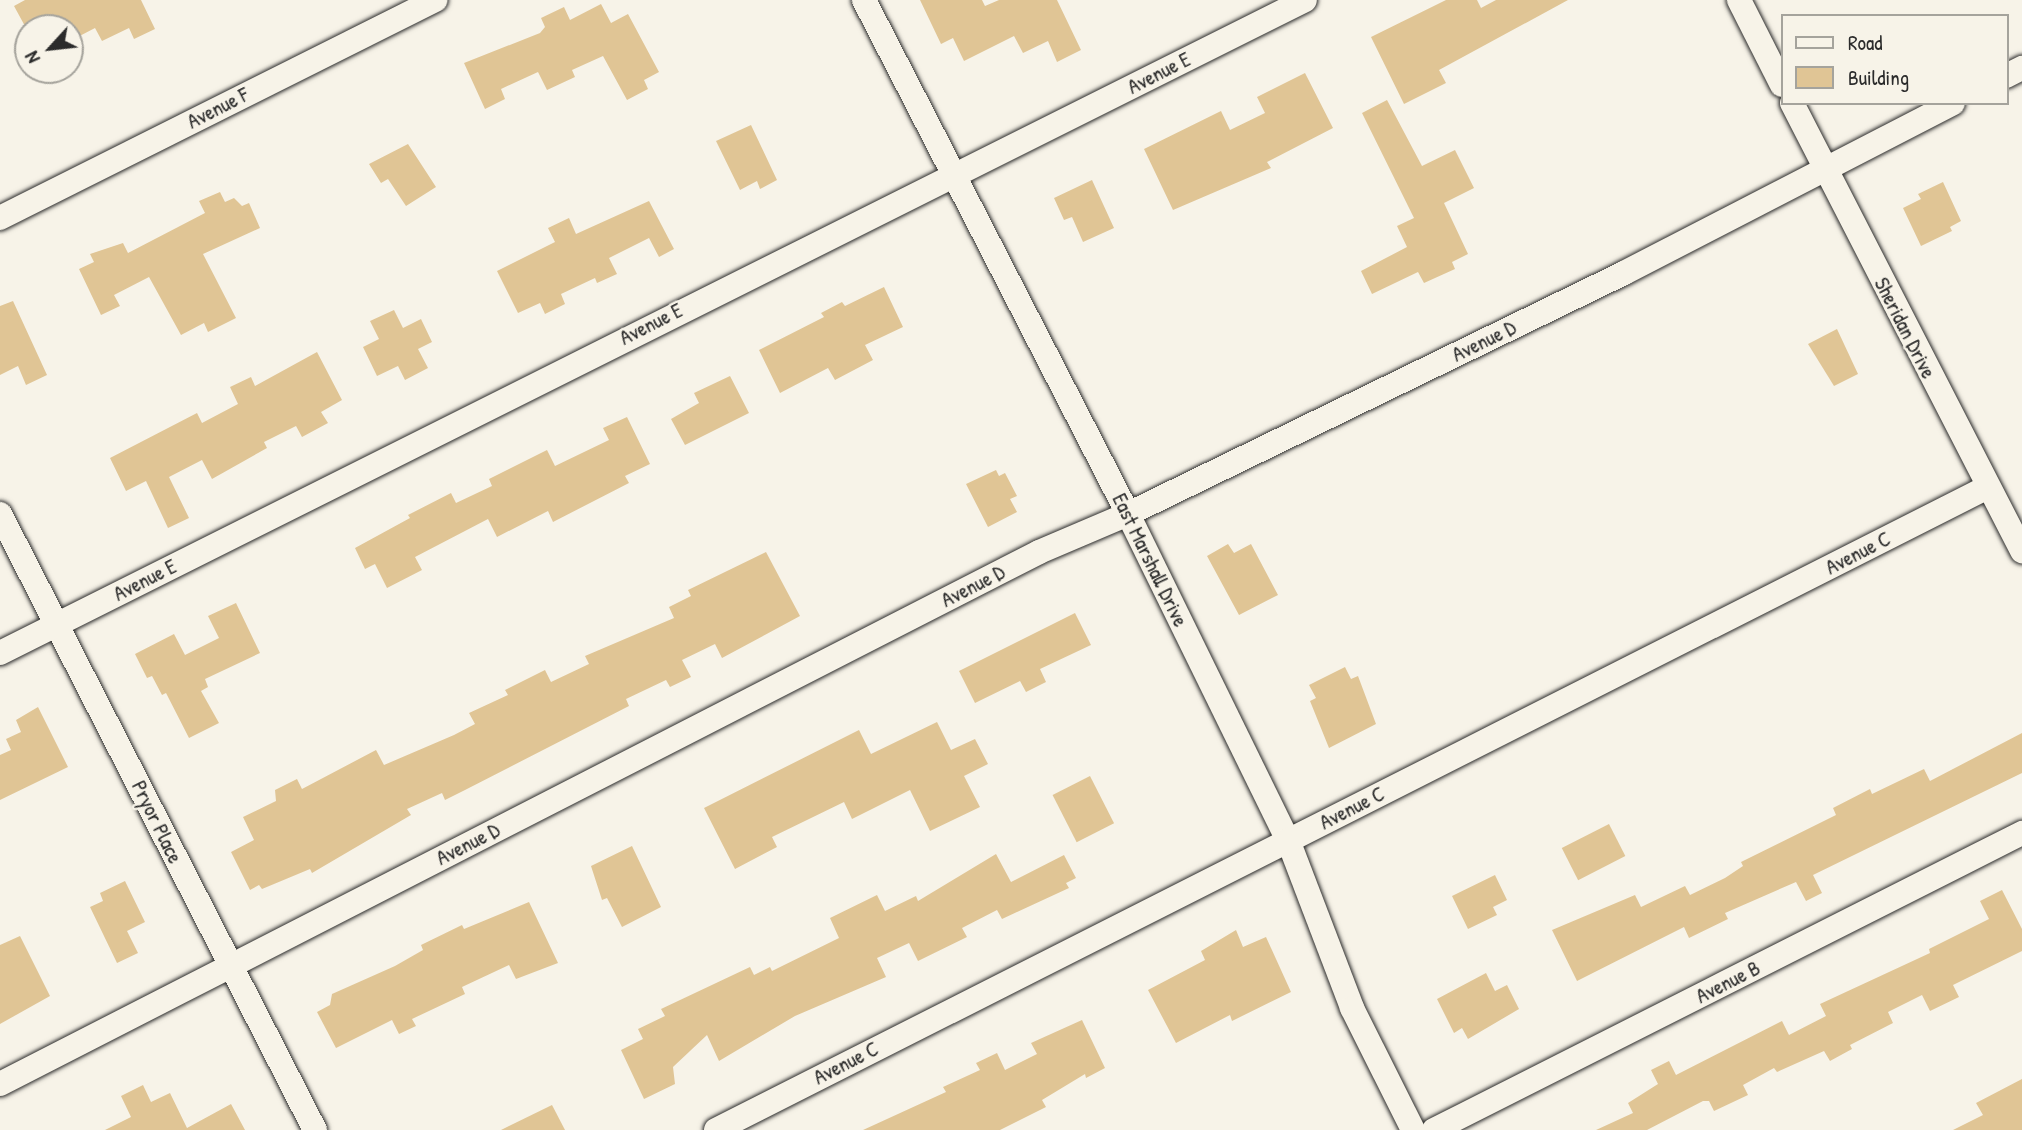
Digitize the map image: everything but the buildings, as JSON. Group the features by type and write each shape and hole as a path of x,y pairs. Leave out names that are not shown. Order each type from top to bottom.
{"street":[{"name":"Avenue F","path":"0,218 436,0"},
{"name":"East Marshall Drive","path":"864,0 952,176 1128,514 1288,840 1352,1008 1413,1130"},
{"name":"Avenue E","path":"0,653 1305,0"},
{"path":"1739,0 1780,81"},
{"name":"Sheridan Drive","path":"1793,105 2022,551"},
{"name":"Avenue D","path":"0,1084 1039,552 1128,514 1624,273 1949,105"},
{"name":"Avenue C","path":"716,1130 1988,487"},
{"name":"Pryor Place","path":"0,514 58,624 229,967 315,1130"},
{"name":"Avenue B","path":"1434,1130 2022,833"}]}
